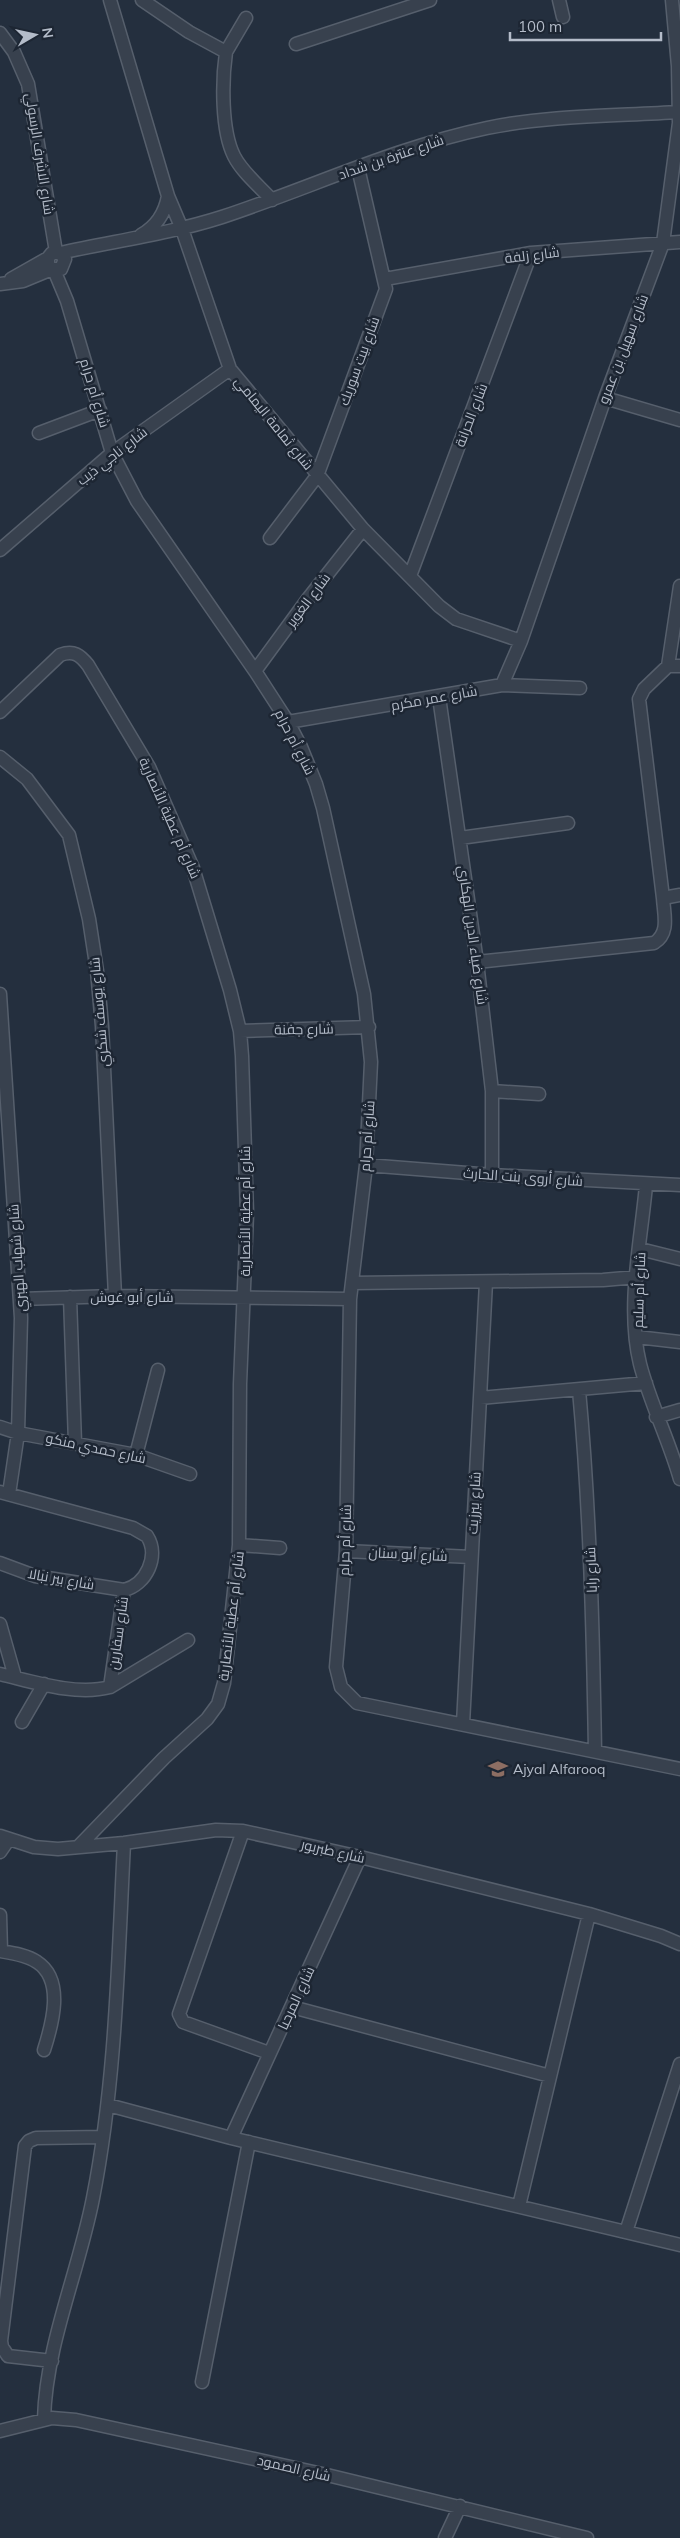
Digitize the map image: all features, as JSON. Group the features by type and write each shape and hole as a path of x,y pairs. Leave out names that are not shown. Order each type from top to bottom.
{"street":[{"name":"شارع ثمامة اليمامي","path":"110,0 168,196 182,229 230,368 363,530 439,606 452,616 521,641"},
{"path":"142,0 190,32 226,52"},
{"path":"296,44 403,4 430,0"},
{"path":"559,0 563,17"},
{"name":"شارع سهيل بن عمرو","path":"502,685 521,641 605,398 663,243 679,123 678,66 672,0"},
{"path":"246,18 226,52 223,80 229,142 239,164 272,200"},
{"name":"شارع الاشرف الرسولي","path":"0,33 14,52 28,84 57,262"},
{"name":"شارع عنترة بن شداد","path":"1,284 57,262 111,244 182,229 272,200 420,145 508,124 679,123"},
{"name":"شارع بيت سوريك","path":"270,538 317,476 385,291 385,279 358,168"},
{"path":"137,238 155,225 166,206 168,196"},
{"name":"شارع زلفة","path":"385,279 531,253 680,242"},
{"name":"شارع الحرانة","path":"410,576 531,253"},
{"name":"شارع أم حرام","path":"57,262 112,452 137,501 255,671 288,722 309,765 323,808 364,994 371,1062 366,1165 350,1299 346,1551 336,1667 337,1676 346,1694 357,1703 680,1769"},
{"name":"شارع ناجي ذيب","path":"0,550 112,452 230,368"},
{"path":"605,398 680,420"},
{"path":"39,433 100,410"},
{"name":"شارع الغوير","path":"255,671 307,600 363,530"},
{"path":"477,962 654,943 662,938 665,930 663,898 639,699 644,688 674,666 680,586"},
{"name":"شارع أم عطية الأنصارية","path":"0,712 60,654 72,652 82,658 149,767 194,868 240,1030 246,1163 239,1545 224,1683 218,1704 206,1719 157,1765 78,1848"},
{"name":"شارع عمر مكرم","path":"288,722 502,685 580,688"},
{"name":"شارع ضياء الدين الهكاري","path":"440,697 477,962 492,1091 492,1175"},
{"name":"شارع يوسف شكري","path":"0,757 27,780 69,835 89,919 97,971 102,1026 115,1296"},
{"path":"460,838 568,823"},
{"path":"663,898 680,895"},
{"name":"شارع شهاب الهبري","path":"0,994 20,1299 18,1433"},
{"name":"شارع جفنة","path":"240,1030 368,1027"},
{"path":"492,1091 539,1094"},
{"name":"شارع أروى بنت الحارث","path":"366,1165 646,1185 680,1185"},
{"name":"شارع أم سليم","path":"646,1185 637,1277 635,1317 637,1337 640,1362 656,1417 677,1458 680,1479"},
{"path":"640,1249 680,1259"},
{"path":"352,1283 486,1282 637,1277"},
{"name":"شارع بيرزيت","path":"463,1724 470,1624 471,1558 486,1282"},
{"name":"شارع أبو غوش","path":"20,1299 115,1296 244,1296 350,1299"},
{"path":"70,1297 75,1442"},
{"path":"637,1337 680,1342"},
{"path":"136,1455 158,1370"},
{"path":"480,1398 646,1383"},
{"name":"شارع رابا","path":"579,1390 587,1483 592,1578 595,1751"},
{"path":"656,1417 680,1410"},
{"name":"شارع حمدي منكو","path":"0,1427 18,1433 75,1442 136,1455 190,1474"},
{"name":"شارع سفارين","path":"0,1674 44,1684 90,1690 110,1686 124,1590 138,1583 149,1567 151,1547 144,1534 133,1528 5,1493 18,1433"},
{"path":"239,1545 280,1548"},
{"name":"شارع أبو سنان","path":"346,1551 471,1558"},
{"name":"شارع بير نبالا","path":"0,1562 26,1574 124,1590"},
{"path":"0,1624 15,1677"},
{"path":"110,1686 188,1640"},
{"path":"22,1722 44,1684"},
{"name":"شارع طبربور","path":"5,1837 49,1849 124,1843 216,1830 243,1831 360,1857 588,1914 661,1936 680,1944"},
{"path":"243,1831 179,2014 184,2022 269,2053"},
{"path":"0,1852 5,1837"},
{"path":"44,2419 52,2361 82,2244 108,2105 124,1843"},
{"name":"شارع المرحبا","path":"231,2138 360,1857"},
{"path":"520,2206 588,1914"},
{"path":"0,1915 0,1951 38,1962 46,1971 53,1987 54,2010 44,2050"},
{"name":"شارع طبربور","path":"661,1936 680,1938"},
{"path":"292,2007 550,2076"},
{"path":"626,2232 675,2095 680,2064"},
{"path":"108,2105 231,2138 680,2245"},
{"path":"52,2361 8,2356 2,2347 1,2341 25,2146 29,2141 36,2138 103,2137"},
{"path":"202,2382 249,2142"},
{"name":"شارع الصمود","path":"0,2430 44,2419 76,2420 460,2506 582,2537"},
{"path":"446,2538 460,2506"}],"place":[{"name":"Ajyal Alfarooq","path":"498,1769"}]}
